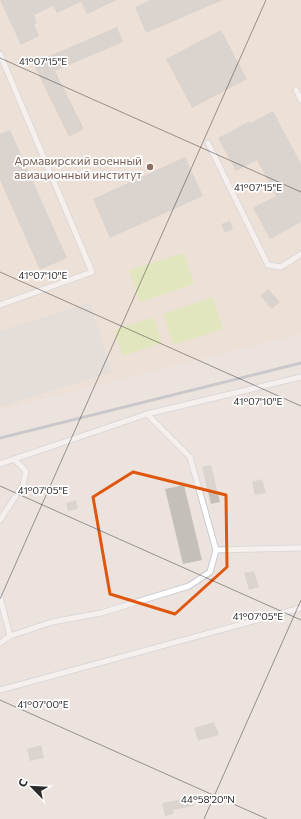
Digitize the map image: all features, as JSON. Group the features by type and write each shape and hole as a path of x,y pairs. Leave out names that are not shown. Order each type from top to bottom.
{"lane":[{"path":"0,54 92,272 0,305"},
{"path":"296,90 301,100"},
{"path":"208,143 268,265 281,267 301,254"},
{"path":"0,464 147,414 301,377"},
{"path":"0,643 10,636 52,622 101,613 190,586 210,572 216,550 190,457 147,414"},
{"path":"0,520 23,485 26,470 14,459"},
{"path":"216,550 301,548"},
{"path":"0,597 10,636"},
{"path":"0,690 301,608"}],"highlighted area":[{"path":"133,472 226,495 227,567 175,614 110,594 93,497"}],"shaded area":[{"name":"Армавирский военный авиационный институт","path":"0,0 301,0 301,334 0,410"},
{"path":"90,303 112,372 0,407 0,331"}],"green space":[{"path":"184,253 194,284 140,302 129,270"},
{"path":"213,297 223,329 173,345 163,314"},
{"path":"154,317 162,343 123,356 114,330"}],"building":[{"path":"0,0 117,0 87,14 81,2 57,13 53,6 34,15 37,23 34,24 39,36 21,45"},
{"path":"150,0 223,0 146,33 135,7"},
{"path":"117,27 123,42 55,71 84,129 69,137 33,63"},
{"path":"221,30 247,79 192,108 166,59"},
{"path":"273,111 301,164 301,222 270,239 253,208 276,196 257,160 236,171 218,138"},
{"path":"10,130 67,258 40,270 0,180 0,134"},
{"path":"185,157 203,196 110,238 93,199"},
{"path":"230,221 233,229 225,233 221,224"},
{"path":"268,289 280,302 272,309 260,296"},
{"path":"211,465 220,502 211,504 202,467"},
{"path":"262,479 266,493 255,495 252,482"},
{"path":"184,485 202,560 183,564 165,489"},
{"path":"76,500 78,509 68,511 66,503"},
{"path":"254,571 259,587 249,590 244,573"},
{"path":"214,722 219,735 198,741 194,728"},
{"path":"41,745 44,758 30,761 27,749"},
{"path":"192,797 194,806 173,810 174,814 165,816 162,803"}],"railway":[{"path":"0,438 301,363"}],"place":[{"name":"Армавирский военный авиационный институт","path":"150,167"}]}
